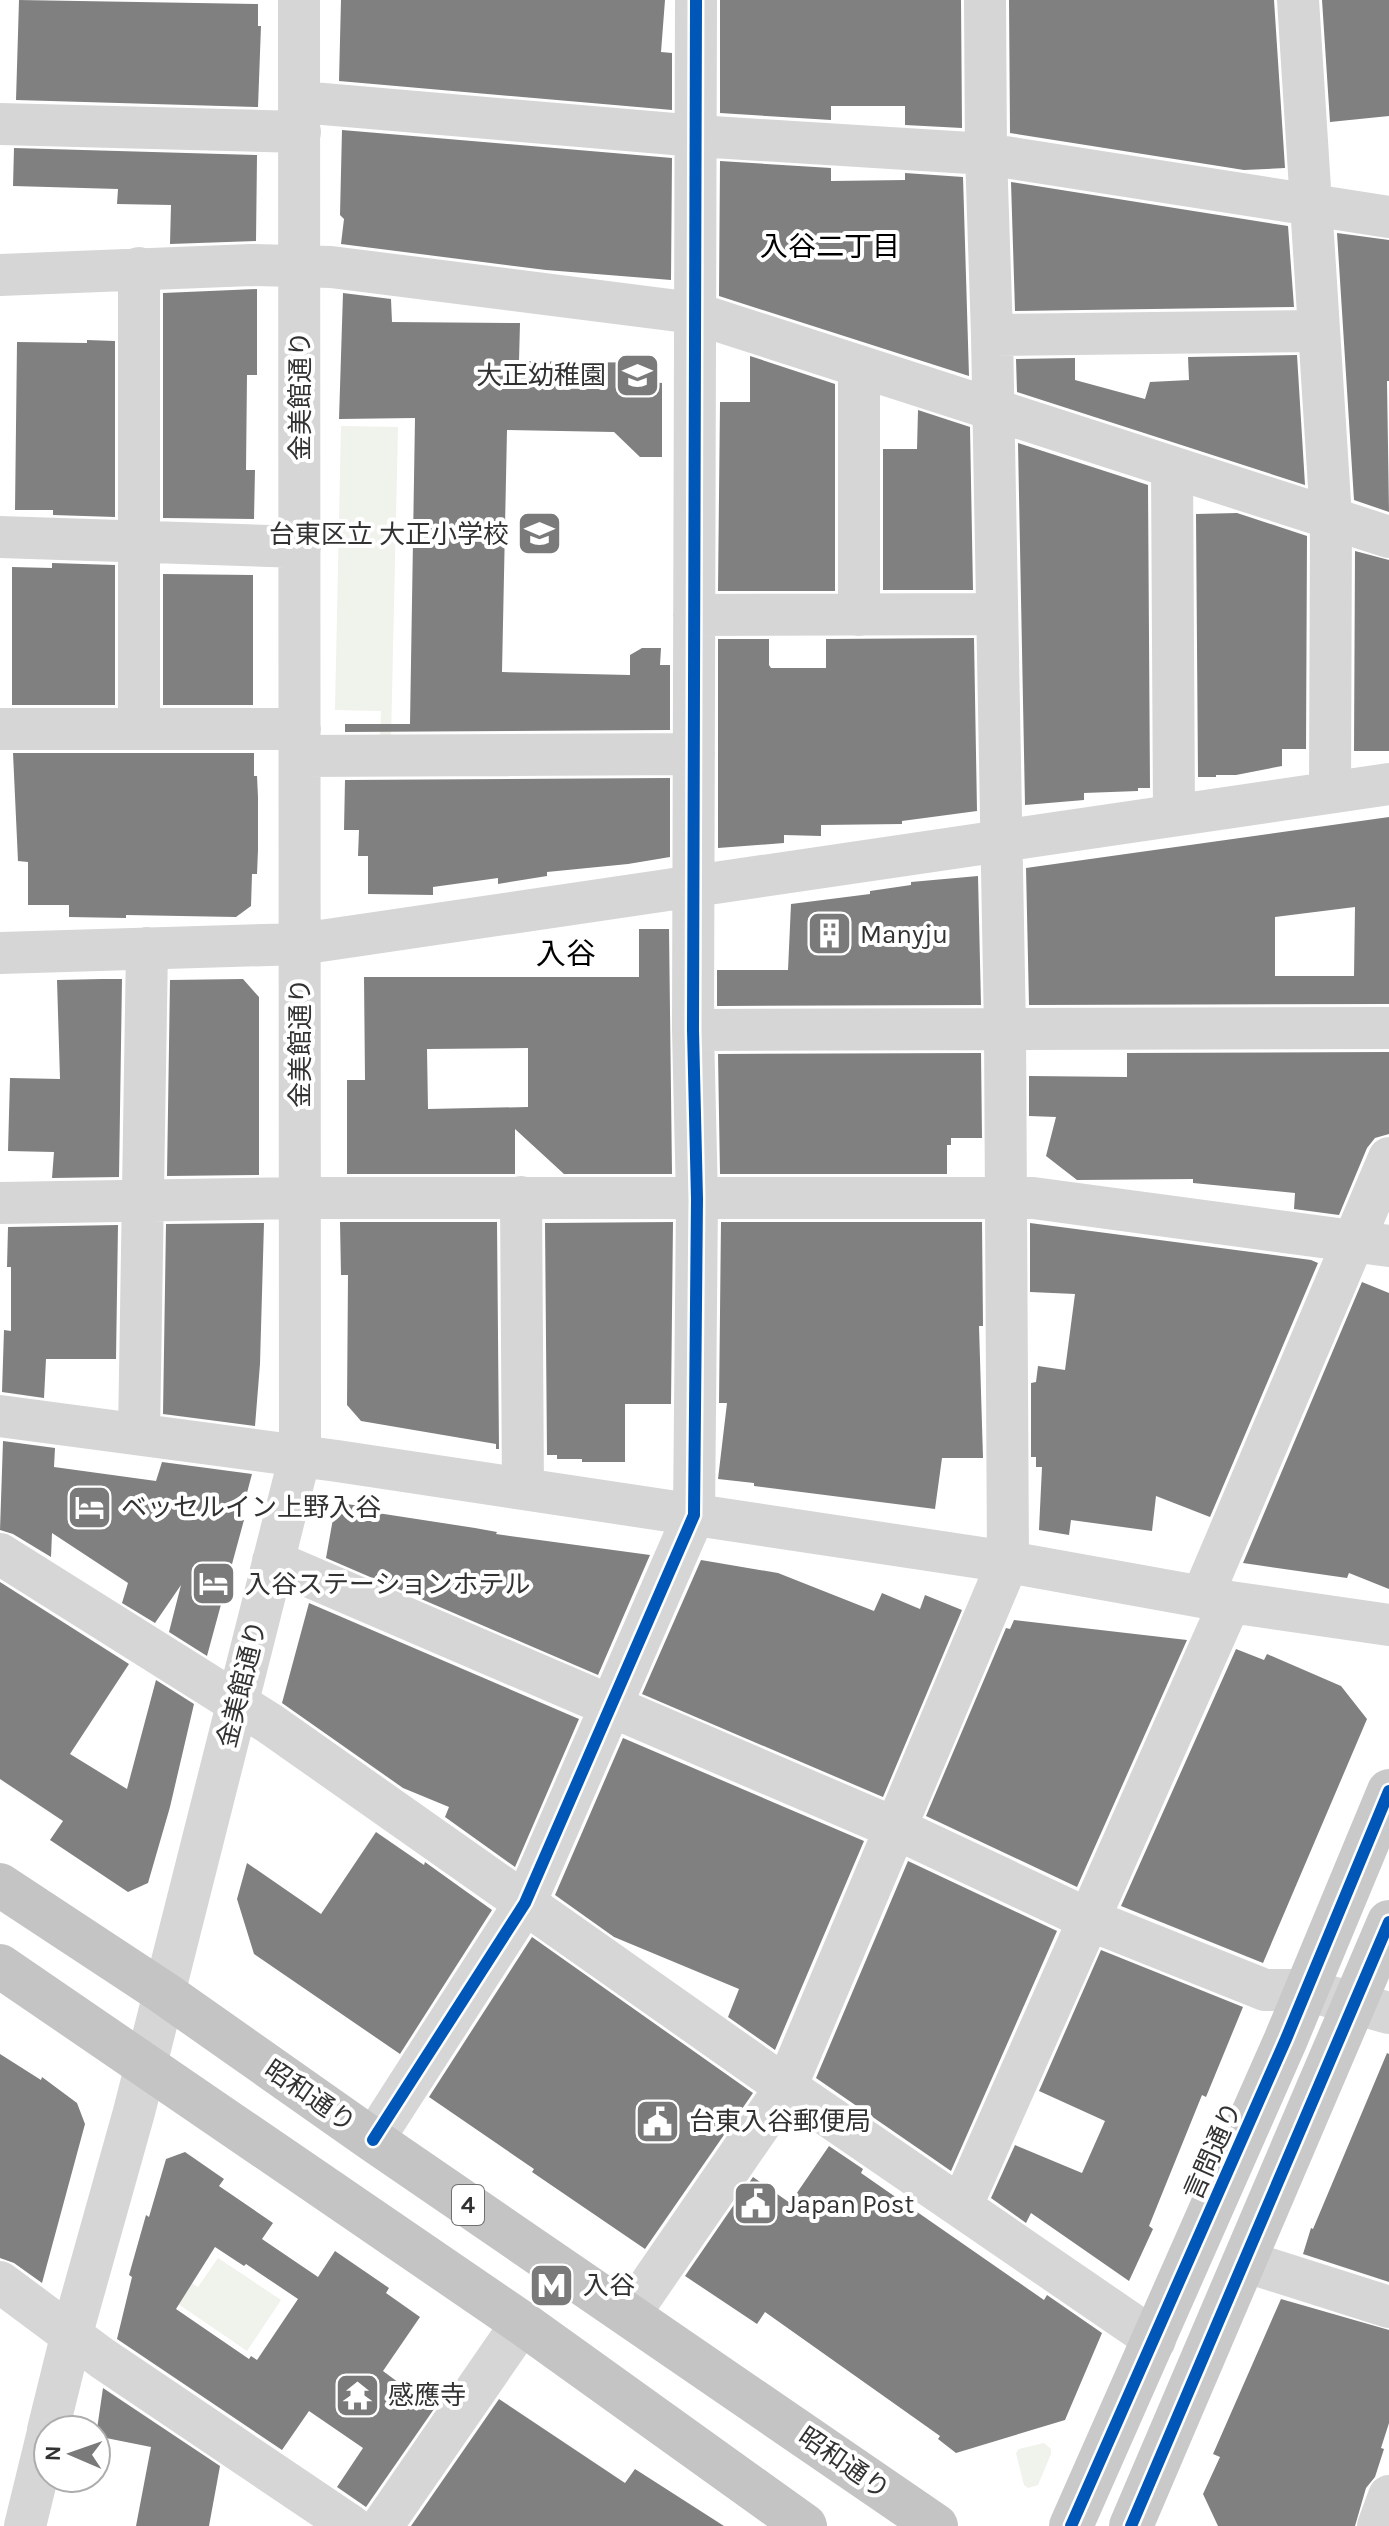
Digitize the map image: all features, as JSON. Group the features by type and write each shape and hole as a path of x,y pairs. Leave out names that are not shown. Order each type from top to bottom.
{"highway":[{"name":"昭和通り","path":"0,1885 164,1993 936,2526"},
{"path":"0,1966 522,2323 778,2518"}],"main road":[{"name":"言問通り","path":"1071,2526 1155,2340 1389,1791"},
{"path":"1131,2526 1244,2261 1372,2008 1389,1922"}],"street":[{"name":"金美館通り","path":"52,2414 145,2068 300,1456 299,0"},
{"path":"373,2140 525,1903 694,1515 697,1199 693,1030 696,0"},
{"path":"629,2315 786,2087 1008,1562 1005,1030 985,0"},
{"path":"1298,0 1331,518 1330,792"},
{"path":"0,124 300,117 697,136 986,154 1389,217"},
{"path":"0,275 139,268 331,267 694,313 1389,537"},
{"path":"139,268 139,729"},
{"path":"992,335 1318,331"},
{"path":"859,366 859,615"},
{"path":"1172,467 1174,814"},
{"path":"0,537 300,547"},
{"path":"694,615 997,614"},
{"path":"0,729 139,729 300,742 694,754"},
{"path":"0,953 300,944 1389,784"},
{"path":"139,1434 147,948"},
{"path":"693,1030 1389,1028"},
{"path":"961,2207 1090,1920 1216,1600 1371,1243 1389,1158"},
{"path":"521,1197 523,1489"},
{"path":"0,1203 300,1198 1033,1198 1371,1243"},
{"path":"0,1416 523,1489 1008,1562 1216,1600 1389,1625"},
{"path":"0,1554 237,1703 786,2087 1155,2340"},
{"path":"273,1561 897,1829 1090,1920 1265,1990 1306,1990 1372,2008"},
{"path":"1244,2261 1389,2307"},
{"path":"0,2282 102,2358 351,2526"},
{"path":"382,2526 522,2323"},
{"name":"金美館通り","path":"25,2526 33,2494"},
{"path":"1378,2526 1389,2496"}],"shaded area":[{"path":"341,426 398,427 391,738 380,738 381,711 335,710"},
{"path":"218,2258 281,2300 247,2351 165,2295 179,2275 198,2287"},
{"path":"1044,2443 1051,2449 1051,2454 1038,2485 1028,2488 1024,2485 1016,2453 1019,2449"}],"building":[{"path":"19,0 258,4 258,26 261,26 258,107 16,100"},
{"path":"341,0 665,0 661,52 672,53 672,110 339,81"},
{"path":"720,0 961,0 962,128 905,125 905,106 831,106 831,120 720,113"},
{"path":"1009,0 1274,0 1285,168 1244,170 1010,133"},
{"path":"1322,0 1389,0 1389,116 1330,122"},
{"path":"342,130 672,158 671,280 546,270 341,244 344,219 340,215"},
{"path":"14,148 257,155 256,241 170,244 171,205 117,204 118,189 13,186"},
{"path":"720,161 831,168 831,181 905,180 905,173 963,177 969,376 719,296"},
{"path":"1011,182 1288,226 1294,307 1015,311"},
{"path":"1337,233 1389,240 1389,512 1354,500"},
{"path":"257,289 257,375 247,375 246,470 255,470 254,519 163,518 163,293"},
{"path":"343,293 391,299 392,322 520,323 519,361 652,363 651,382 662,383 662,457 640,457 614,432 507,430 502,672 630,675 630,655 642,648 661,648 660,665 670,665 670,730 345,732 345,724 410,724 415,418 339,419"},
{"path":"87,340 115,341 115,517 53,515 53,510 15,510 17,342 87,343"},
{"path":"1297,355 1305,485 1017,392 1016,359 1075,358 1075,380 1145,399 1150,382 1189,380 1188,357"},
{"path":"750,356 835,384 835,591 718,591 720,402 750,402"},
{"path":"918,410 970,427 973,590 883,590 883,449 917,449"},
{"path":"1018,443 1148,485 1150,788 1084,793 1084,800 1025,805"},
{"path":"1237,513 1307,536 1306,749 1282,749 1282,766 1236,775 1198,777 1196,514"},
{"path":"1355,551 1389,560 1389,751 1354,751"},
{"path":"52,563 115,565 115,705 12,705 12,567 52,568"},
{"path":"163,574 253,575 253,705 163,705"},
{"path":"974,638 977,811 902,821 902,824 821,825 821,836 784,835 784,843 718,848 718,639 769,639 771,668 826,668 826,639"},
{"path":"13,753 254,753 258,850 257,874 252,874 251,906 236,917 126,915 126,918 69,917 69,905 28,905 28,862 18,861"},
{"path":"670,778 670,857 628,864 547,872 547,876 498,884 498,878 433,887 433,895 368,894 368,856 358,856 359,830 344,830 345,780"},
{"path":"1389,817 1389,1004 1029,1005 1026,868","holes":["1355,907 1354,976 1275,976 1275,917"]},
{"path":"978,876 981,1005 717,1006 717,970 788,970 791,904 870,894 870,891 911,885 911,882"},
{"path":"639,929 669,929 672,1174 564,1174 515,1129 515,1174 347,1174 347,1080 365,1080 364,977 639,977","holes":["528,1048 528,1107 428,1109 427,1049"]},
{"path":"122,979 119,1177 52,1178 54,1152 8,1151 10,1078 60,1079 57,980"},
{"path":"243,979 259,997 259,1175 167,1176 170,980"},
{"path":"1389,1052 1389,1134 1375,1138 1367,1148 1339,1215 1294,1209 1295,1193 1193,1183 1193,1179 1077,1180 1046,1156 1056,1117 1029,1116 1029,1076 1127,1077 1127,1053"},
{"path":"981,1053 982,1138 951,1138 951,1145 947,1145 947,1174 720,1174 718,1054"},
{"path":"340,1222 497,1222 499,1449 496,1449 496,1444 361,1421 347,1405 348,1275 341,1275"},
{"path":"673,1222 671,1404 625,1404 625,1462 582,1462 582,1459 557,1459 557,1455 547,1455 545,1223"},
{"path":"721,1222 982,1222 983,1326 979,1326 983,1458 942,1458 935,1509 718,1479 727,1403 719,1403"},
{"path":"264,1223 255,1426 163,1414 166,1224"},
{"path":"1030,1223 1318,1263 1210,1517 1156,1496 1152,1531 1071,1520 1069,1535 1039,1530 1042,1467 1036,1467 1036,1457 1031,1457 1031,1383 1036,1382 1038,1366 1065,1370 1075,1294 1030,1292"},
{"path":"118,1225 116,1359 46,1359 44,1398 2,1392 4,1330 11,1331 8,1227"},
{"path":"1362,1282 1389,1293 1389,1589 1349,1573 1347,1578 1243,1563"},
{"path":"3,1441 55,1448 54,1467 156,1481 162,1462 252,1474 240,1519 244,1520 207,1656 169,1632 181,1585 155,1623 122,1603 128,1583 52,1533 51,1557 13,1534 0,1530"},
{"path":"345,1504 372,1507 371,1512 496,1534 650,1555 598,1675 326,1558 334,1513"},
{"path":"701,1560 778,1573 874,1611 882,1593 920,1609 925,1595 962,1610 883,1797 642,1694"},
{"path":"0,1582 129,1664 70,1754 127,1789 156,1680 194,1704 148,1883 128,1892 50,1840 63,1821 0,1779"},
{"path":"309,1603 579,1719 515,1867 445,1817 449,1807 403,1788 282,1703"},
{"path":"1014,1620 1187,1640 1077,1887 926,1816 1006,1628 1010,1629"},
{"path":"1236,1649 1264,1660 1267,1654 1341,1686 1367,1719 1263,1963 1121,1906"},
{"path":"623,1738 864,1841 775,2050 728,2017 739,1989 614,1937 555,1895"},
{"path":"376,1832 424,1865 425,1862 492,1910 400,2054 254,1954 237,1899 247,1863 321,1914"},
{"path":"908,1861 1057,1931 951,2171 816,2078"},
{"path":"532,1937 753,2093 645,2249 429,2097"},
{"path":"1101,1950 1243,2007 1206,2097 1202,2095 1149,2226 1153,2229 1129,2281 1031,2213 1026,2223 991,2198 1015,2145 1082,2173 1105,2121 1039,2091"},
{"path":"1387,2053 1389,2282 1303,2254 1311,2228"},
{"path":"0,2054 41,2080 42,2077 77,2103 85,2124 42,2283 14,2263 0,2258"},
{"path":"829,2146 863,2169 861,2173 1044,2300 1047,2295 1102,2333 1065,2420 956,2453 938,2439 940,2436 765,2312 757,2324 685,2276 753,2177 790,2203"},
{"path":"185,2152 224,2179 219,2186 273,2223 262,2239 318,2277 335,2251 389,2288 386,2293 420,2317 383,2371 434,2409 366,2507 337,2487 363,2448 309,2411 282,2450 117,2339 132,2277 129,2275 166,2159","holes":["215,2247 244,2266 246,2264 298,2299 257,2360 251,2356 249,2359 176,2309"]},
{"path":"1281,2299 1389,2330 1389,2423 1375,2477 1366,2488 1355,2526 1218,2526 1203,2494 1220,2457 1213,2454"},
{"path":"103,2388 220,2466 209,2526 136,2526 151,2447 112,2439 112,2414 99,2414"},
{"path":"499,2399 625,2483 635,2469 724,2526 411,2526"}],"cycle path":[{"path":"373,2140 525,1903 694,1515 697,1199 693,1030 696,0"},
{"path":"1071,2526 1286,2039 1389,1791"},
{"path":"1131,2526 1389,1922"}],"place":[{"name":"大正幼稚園","path":"637,375"},
{"name":"台東区立 大正小学校","path":"540,534"},
{"name":"Manyju","path":"829,934"},
{"name":"ベッセルイン上野入谷","path":"90,1507"},
{"name":"入谷ステーションホテル","path":"214,1584"},
{"name":"台東入谷郵便局","path":"658,2121"},
{"name":"Japan Post","path":"755,2204"},
{"name":"入谷","path":"552,2285"},
{"name":"感應寺","path":"357,2395"}],"district":[{"name":"入谷二丁目","path":"830,246"},
{"name":"入谷","path":"566,954"}]}
